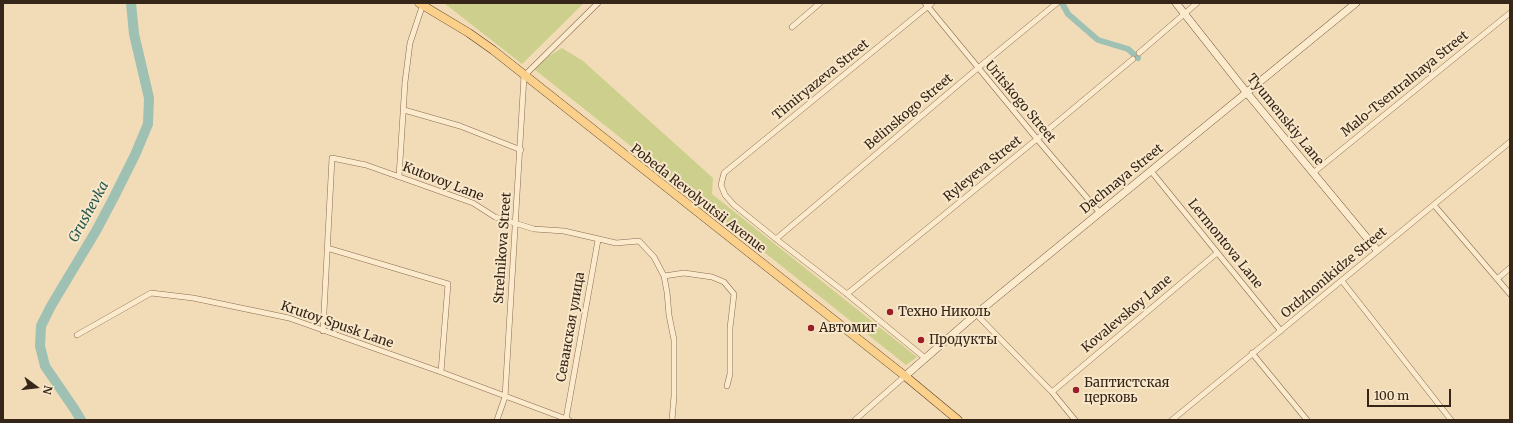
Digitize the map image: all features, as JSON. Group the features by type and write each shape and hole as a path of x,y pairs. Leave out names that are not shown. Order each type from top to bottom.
{"main road":[{"name":"Pobeda Revolyutsii Avenue","path":"422,4 469,33 905,376 958,420"}],"street":[{"path":"524,76 598,3"},
{"path":"792,27 820,3"},
{"name":"Belinskogo Street","path":"776,239 1057,3"},
{"name":"Tyumenskiy Lane","path":"1176,3 1247,93 1377,250"},
{"path":"1139,53 1197,3"},
{"name":"Dachnaya Street","path":"905,376 976,314 1356,3"},
{"path":"399,176 405,82 410,43 422,4"},
{"name":"Uritskogo Street","path":"928,4 978,68 1100,213"},
{"name":"Timiryazeva Street","path":"776,239 725,195 721,185 724,173 928,4"},
{"name":"Malo-Tsentralnaya Street","path":"1313,173 1510,13"},
{"name":"Ryleyeva Street","path":"847,294 1133,59"},
{"name":"Strelnikova Street","path":"497,420 505,397 521,150 524,76"},
{"path":"404,110 460,126 521,150"},
{"name":"Ordzhonikidze Street","path":"1174,419 1342,281 1377,250 1510,142"},
{"name":"Kutovoy Lane","path":"327,248 332,158 366,164 473,203 496,217 534,229 564,231 616,243 639,241 654,257 664,276"},
{"name":"Lermontova Lane","path":"1151,171 1281,331"},
{"path":"1434,205 1510,294"},
{"path":"776,239 847,294 925,358"},
{"name":"Севанская улица","path":"568,420 598,240"},
{"path":"323,331 327,248 448,284 441,372"},
{"name":"Kovalevskoy Lane","path":"1052,392 1217,253"},
{"path":"1497,279 1510,268"},
{"path":"672,420 674,396 674,340 664,276 684,273 712,278 724,282 734,294 730,328 730,374 727,386"},
{"path":"1342,281 1451,420"},
{"name":"Krutoy Spusk Lane","path":"77,336 151,293 193,298 289,318 441,372 568,420"},
{"path":"976,314 1052,392 1075,420"},
{"path":"1252,354 1307,420"},
{"path":"855,420 905,376"}],"green space":[{"path":"444,3 584,3 522,64"},
{"path":"562,48 583,61 713,178 712,194 917,357 906,365 534,69 549,56"}],"waterway":[{"name":"Grushevka","path":"81,420 45,366 40,346 41,326 51,306 96,231 135,155 148,124 149,98 134,34 131,3"},
{"path":"1062,3 1068,14 1098,40 1128,49 1138,58"}],"place":[{"name":"Техно Николь","path":"890,312"},
{"name":"Автомиг","path":"811,328"},
{"name":"Продукты","path":"921,340"},
{"name":"Баптистская церковь","path":"1076,390"}]}
